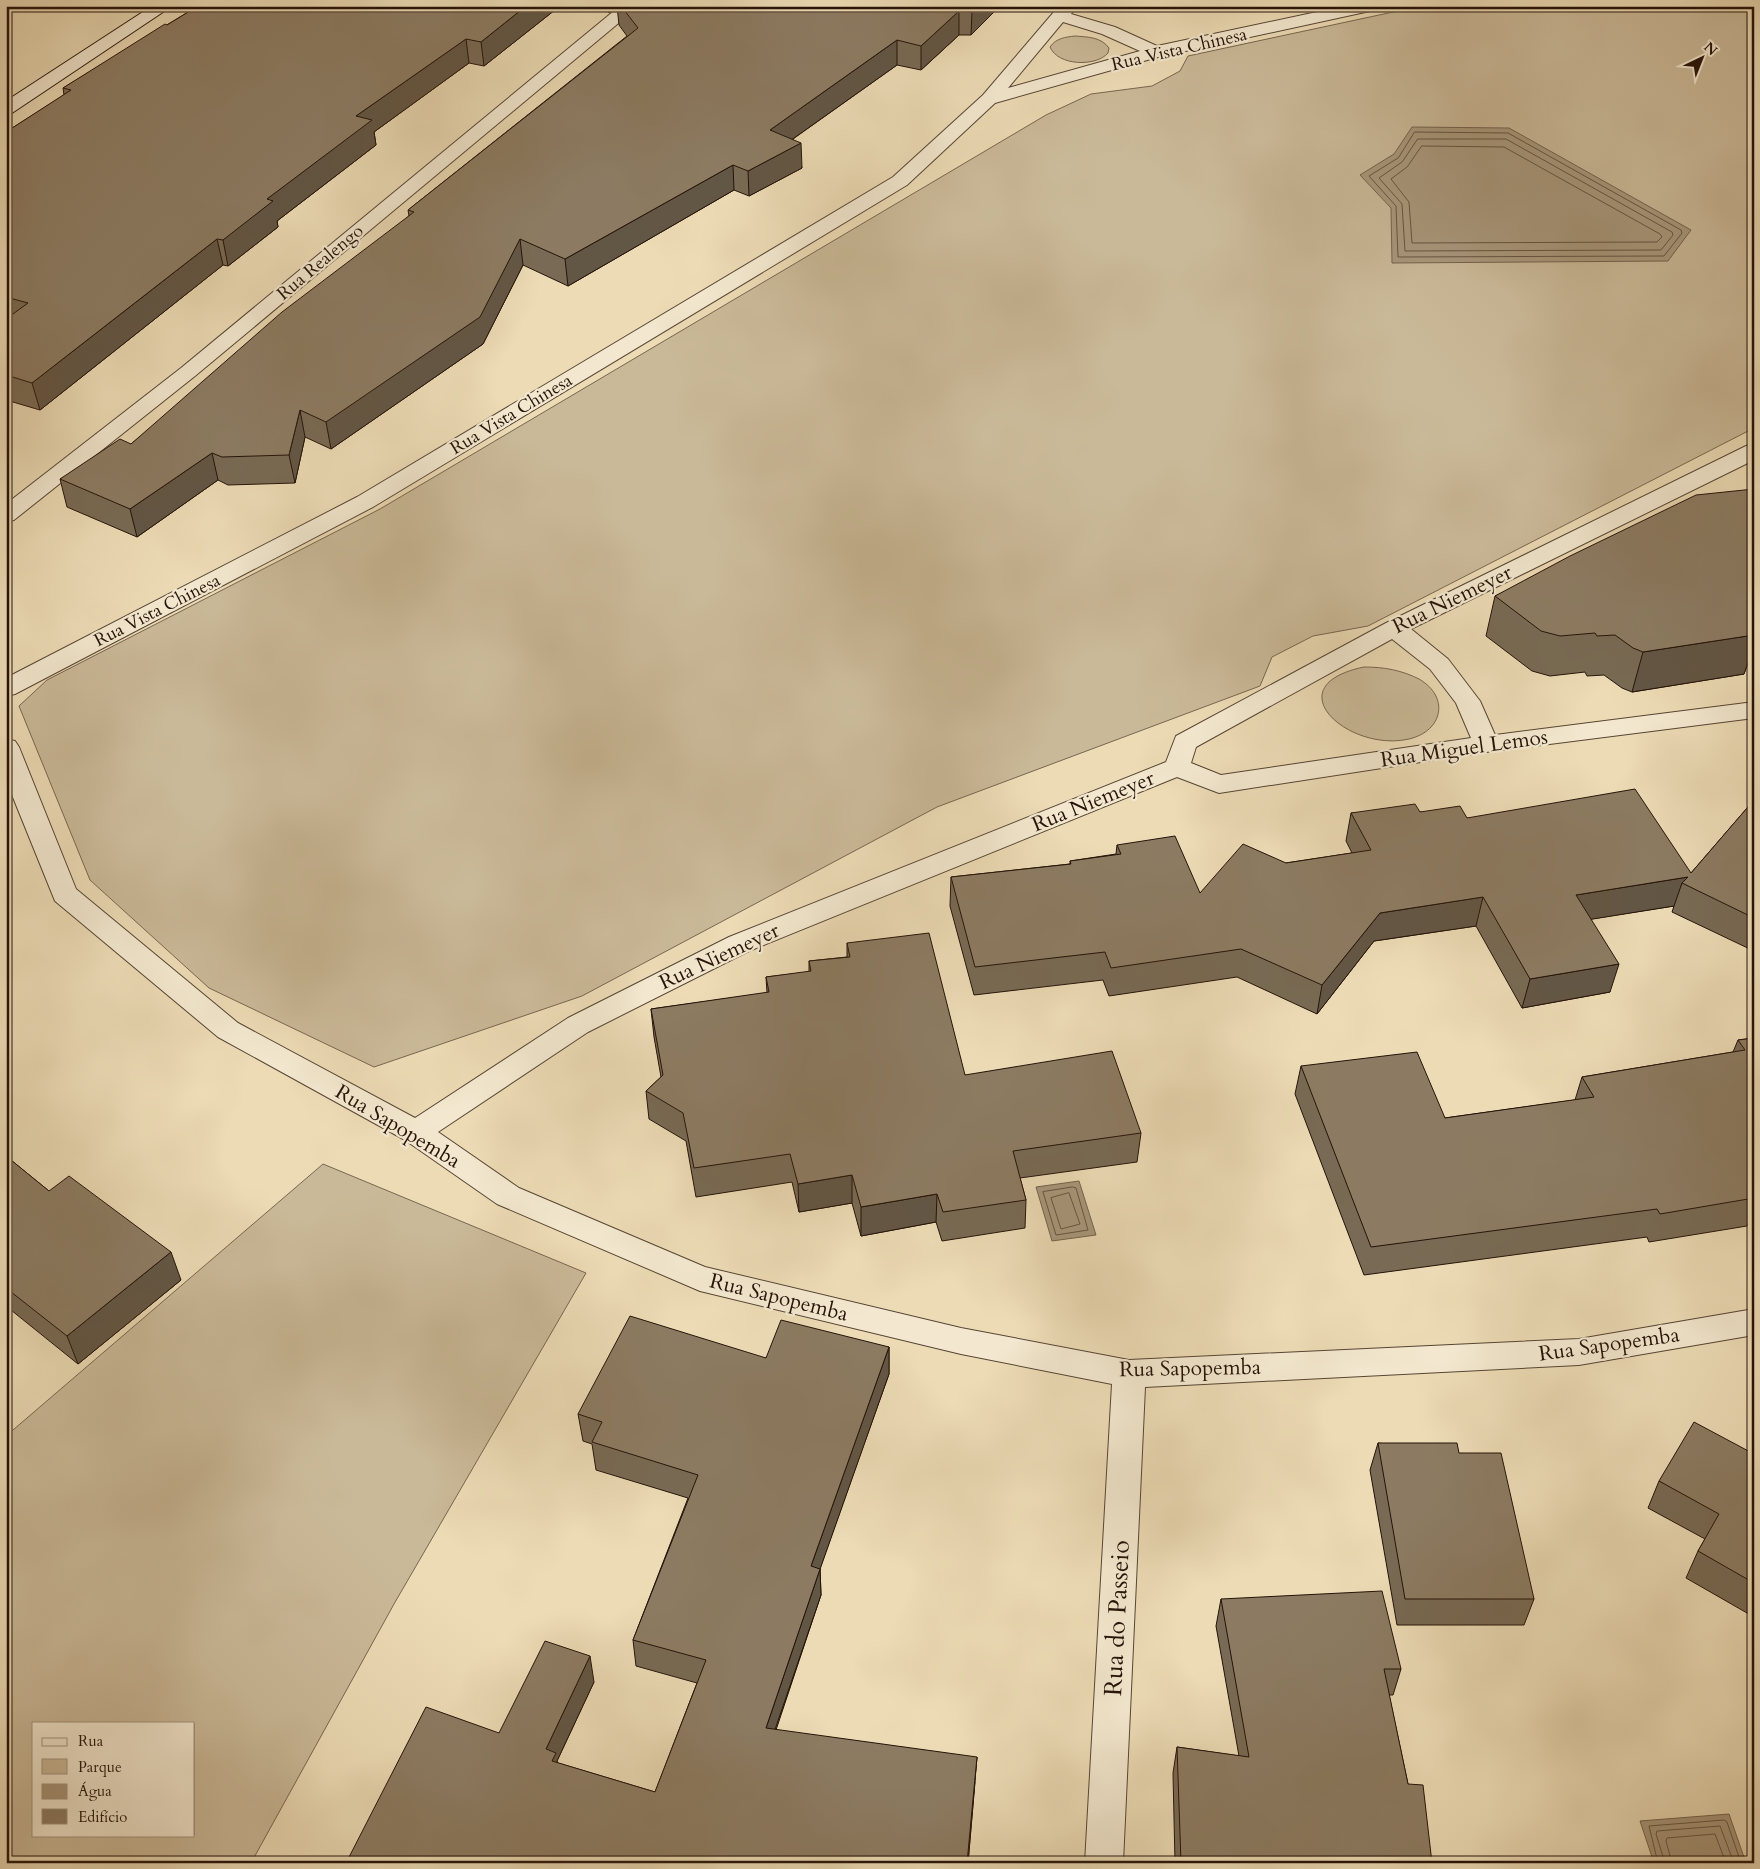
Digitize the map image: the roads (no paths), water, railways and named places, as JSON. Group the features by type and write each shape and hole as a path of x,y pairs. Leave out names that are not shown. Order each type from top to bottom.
{"street":[{"path":"6,109 164,6"},
{"name":"Rua Realengo","path":"6,515 188,372 631,6"},
{"name":"Rua Vista Chinesa","path":"989,99 1155,52 1370,6"},
{"path":"1063,11 1083,21 1130,38 1155,52"},
{"name":"Rua Vista Chinesa","path":"6,688 365,502 900,181 989,99 1063,11"},
{"name":"Rua Niemeyer","path":"416,1132 578,1026 739,944 1177,767 1185,742 1394,628 1754,451"},
{"path":"1394,628 1445,671 1468,701 1486,744"},
{"name":"Rua Miguel Lemos","path":"1177,767 1219,784 1486,744 1754,710"},
{"name":"Rua Sapopemba","path":"6,747 65,894 228,1030 416,1132 508,1196 700,1278 961,1341 1129,1374 1579,1352 1754,1322"},
{"name":"Rua do Passeio","path":"1104,1863 1129,1374"}],"water":[{"path":"1412,127 1509,128 1691,230 1668,261 1392,263 1391,208 1360,175 1394,154"},
{"path":"1079,1181 1096,1235 1052,1241 1036,1187"},
{"path":"1729,1814 1746,1863 1654,1863 1640,1821"}]}
